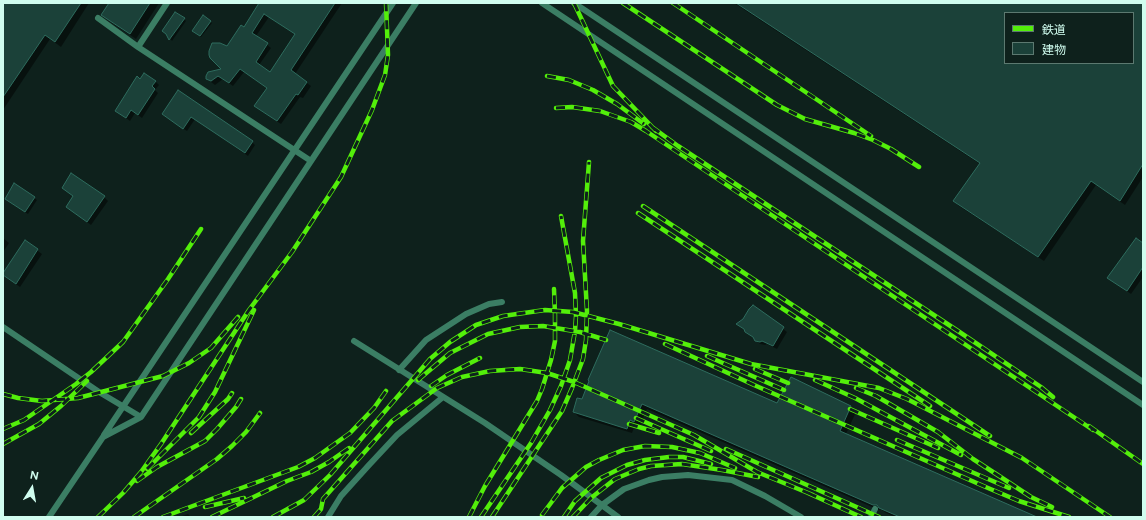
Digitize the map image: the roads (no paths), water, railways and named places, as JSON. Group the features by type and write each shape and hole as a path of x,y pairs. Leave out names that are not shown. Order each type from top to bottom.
{"lane":[{"path":"138,46 167,3"},
{"path":"49,517 393,3"},
{"path":"103,437 141,417 416,3"},
{"path":"542,3 1143,405"},
{"path":"574,3 1143,382"},
{"path":"98,18 311,161"},
{"path":"399,370 426,340 466,314 489,304 502,302"},
{"path":"3,327 99,392 141,417"},
{"path":"354,341 532,455 618,517"},
{"path":"328,517 341,496 369,465 398,436 442,397"},
{"path":"591,517 602,505 624,489 662,477 688,475 732,480 765,496 800,517"},
{"path":"871,517 875,509"}],"railway":[{"path":"98,517 123,493 141,472 249,310 292,252 341,177 372,110 385,75 388,55 386,3"},
{"path":"574,3 613,86 656,131"},
{"path":"623,3 777,105 805,119 873,140 891,149 919,167"},
{"path":"673,3 871,136"},
{"path":"547,76 569,80 593,90 617,104 644,124"},
{"path":"556,108 572,107 600,111 631,122 1093,430"},
{"path":"652,127 678,146 958,331 1041,387 1053,397"},
{"path":"492,517 562,411 583,359 586,340 587,311 583,241 589,162"},
{"path":"643,206 990,436"},
{"path":"638,213 930,406"},
{"path":"481,517 531,443 550,410 561,386 570,360 575,331 575,293 561,216"},
{"path":"3,429 24,420 76,384 123,342 168,279 201,229"},
{"path":"469,517 485,486 537,401 542,389 555,341 554,289"},
{"path":"147,469 199,417 215,392 254,310"},
{"path":"273,517 304,500 330,475 430,359 450,342 476,325 503,316 545,310 573,312 619,324 751,364 879,388 907,399 1022,458 1110,517"},
{"path":"3,394 18,398 42,401 78,398 163,376 189,363 211,348 238,317"},
{"path":"418,380 450,353 488,334 520,327 543,326 580,332 606,340"},
{"path":"665,344 754,385 988,488 1019,501 1069,517"},
{"path":"707,356 784,390"},
{"path":"431,386 447,375 480,358"},
{"path":"314,517 321,509 323,499 392,421 437,388 462,377 490,371 520,369 547,373 574,382 694,435 757,472 813,495"},
{"path":"755,369 788,383"},
{"path":"815,380 855,398 961,455"},
{"path":"3,444 39,424 61,406 87,381"},
{"path":"856,388 876,396 938,432 973,459 1031,497 1052,507"},
{"path":"163,517 298,467 315,458 350,433 374,408 386,391"},
{"path":"191,433 228,399 232,393"},
{"path":"137,481 157,467 205,441 236,407 241,399"},
{"path":"850,409 938,448"},
{"path":"134,517 217,459 246,432 260,413"},
{"path":"636,418 711,451"},
{"path":"629,424 659,433"},
{"path":"1089,426 1143,464"},
{"path":"897,440 1009,488"},
{"path":"542,515 562,488 586,467 623,450 645,446 672,447 700,453 735,468"},
{"path":"212,517 287,481 311,472 349,448"},
{"path":"726,449 879,517"},
{"path":"564,517 575,501 601,478 627,465 645,460 669,457 683,457 711,464"},
{"path":"573,517 591,498 615,479 639,469 651,466 682,464 758,477"},
{"path":"808,493 861,517"},
{"path":"205,507 244,498"}]}
